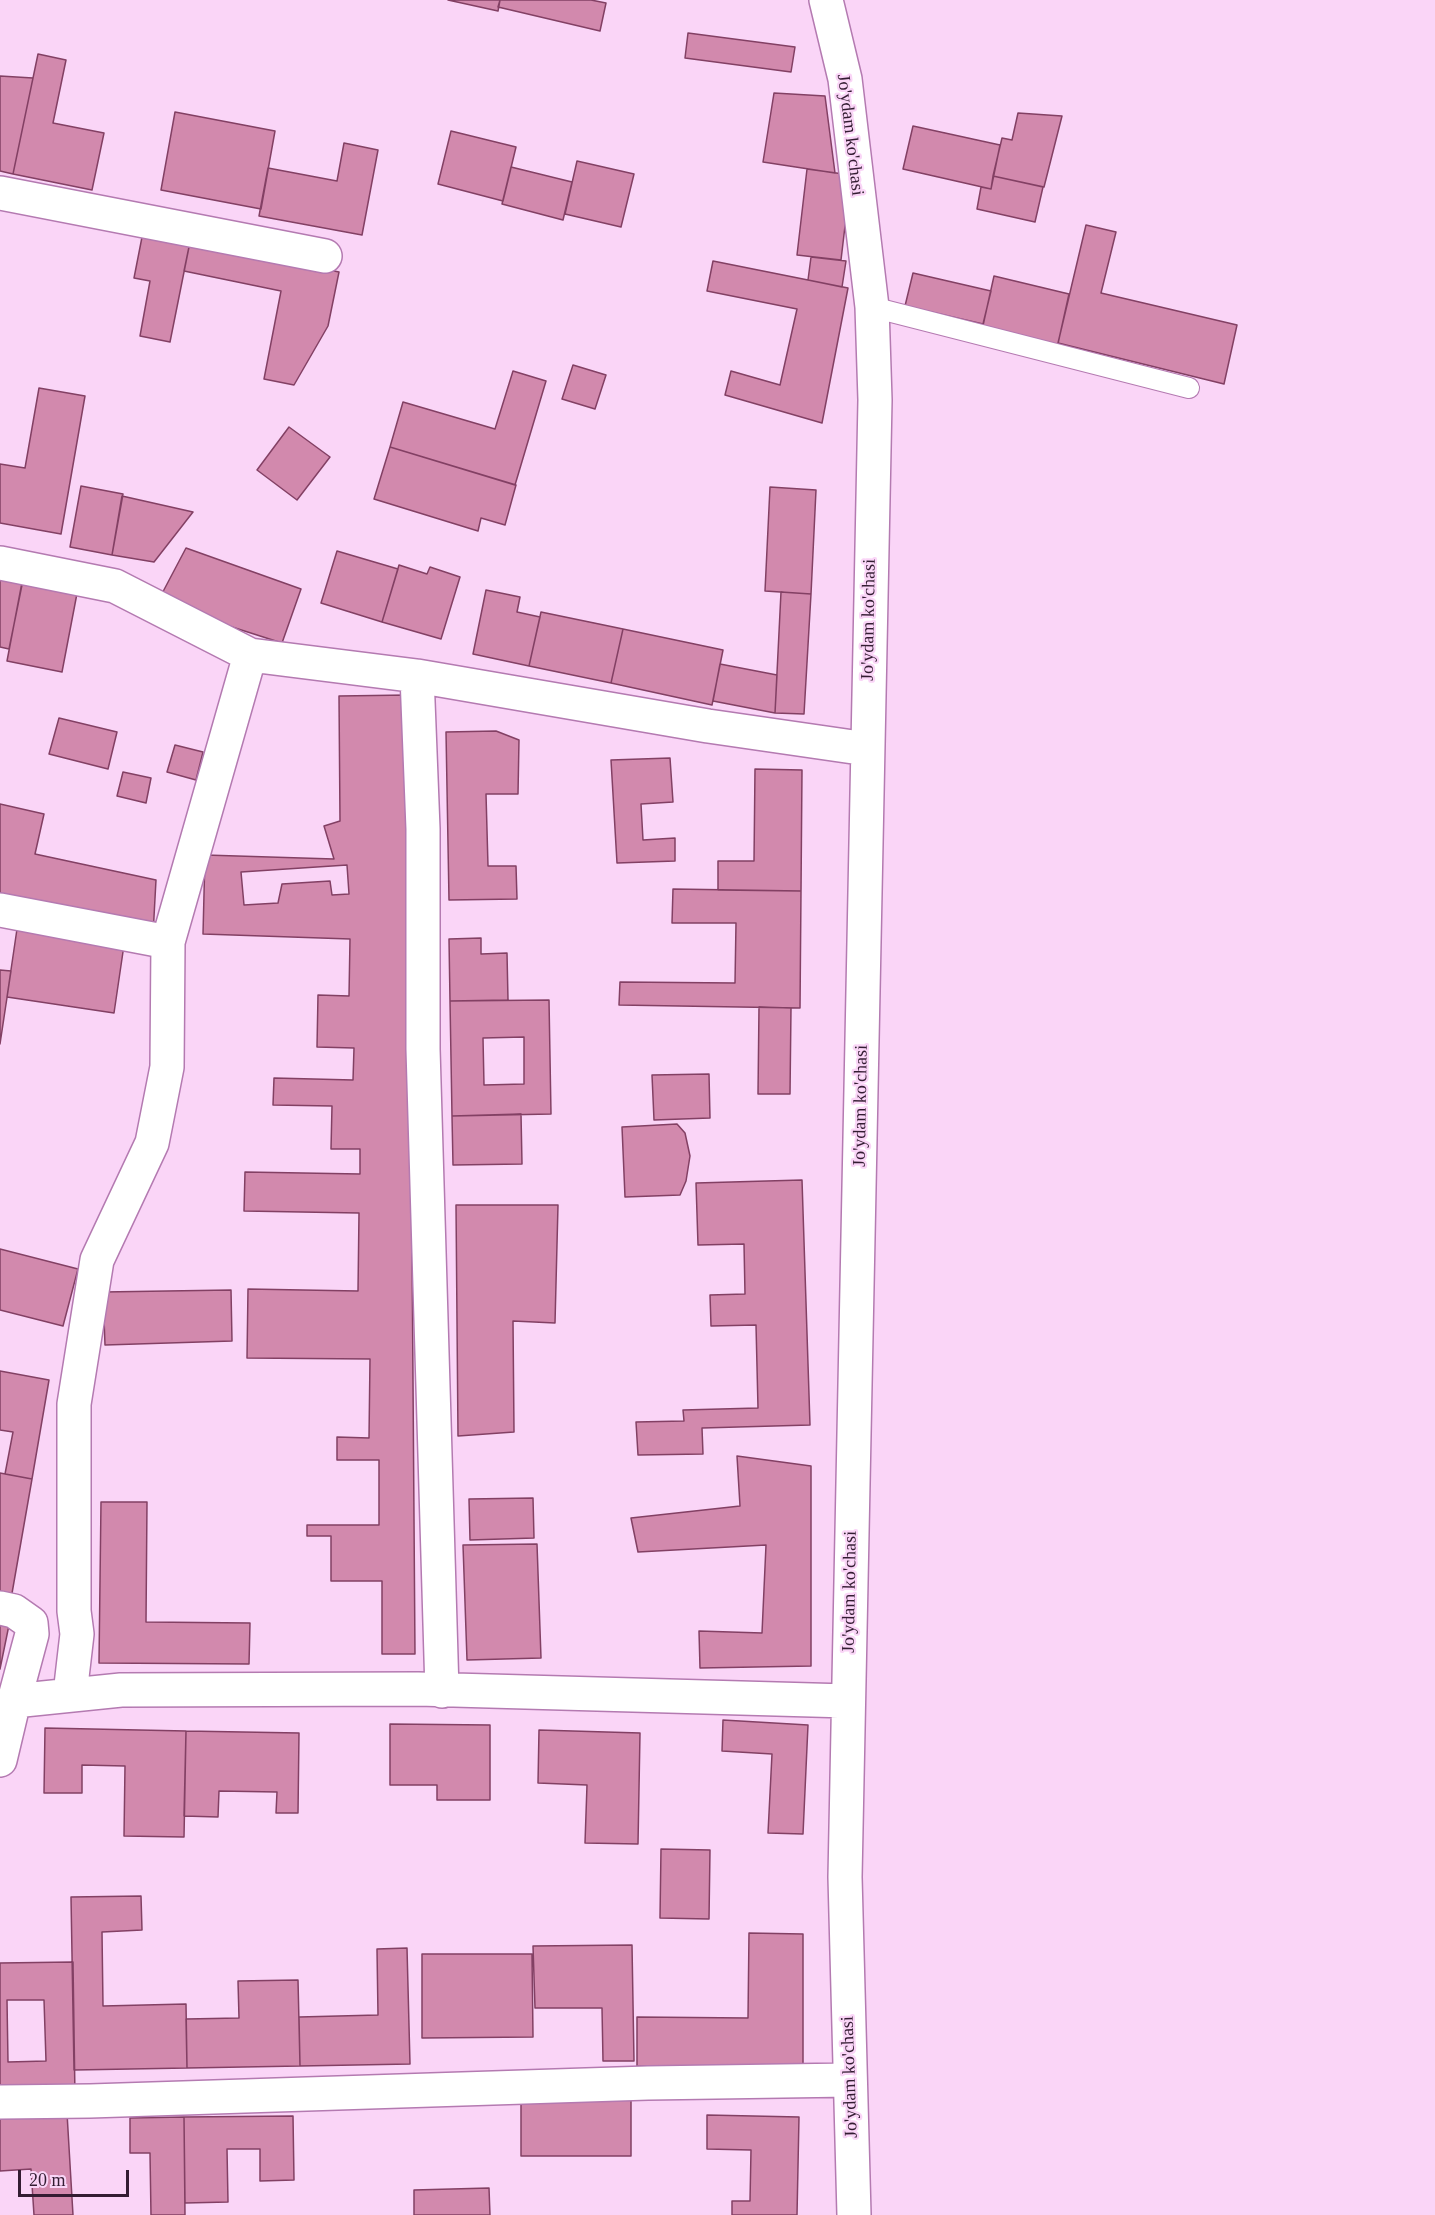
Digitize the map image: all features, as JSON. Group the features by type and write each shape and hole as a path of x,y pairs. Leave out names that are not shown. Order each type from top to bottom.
{"street":[{"name":"Jo'ydam ko'chasi","path":"826,0 844,79 872,307 875,400 845,1877 854,2215"},
{"path":"0,193 325,256"},
{"path":"0,563 115,586 250,655 417,676 708,726 867,749"},
{"path":"70,1694 77,1634 74,1611 74,1404 97,1260 152,1143 167,1067 168,942 250,655"},
{"path":"417,676 423,829 423,1049 442,1690"},
{"path":"0,910 168,942"},
{"path":"0,1608 14,1611 31,1623 32,1634 0,1760"},
{"path":"14,1701 121,1690 442,1690 848,1701"},
{"path":"0,2103 636,2083 850,2080"}],"lane":[{"path":"872,307 1189,388"}],"building":[{"path":"448,0 500,0 498,11"},
{"path":"500,0 591,0 606,3 600,31 498,7"},
{"path":"688,33 795,47 791,72 685,58"},
{"path":"38,54 66,60 53,123 104,133 92,190 13,174"},
{"path":"0,76 33,78 13,174 0,171"},
{"path":"774,93 825,96 835,173 763,162"},
{"path":"175,112 275,131 261,209 161,190"},
{"path":"1018,113 1062,116 1044,187 993,176 1002,138 1012,140"},
{"path":"913,126 1000,145 991,189 903,169"},
{"path":"451,131 516,147 503,201 438,184"},
{"path":"344,143 378,150 362,235 259,216 268,168 337,181"},
{"path":"577,161 634,174 621,227 565,214"},
{"path":"511,167 572,182 563,220 502,204"},
{"path":"807,169 851,175 841,260 797,255"},
{"path":"993,176 1043,187 1035,222 977,209 981,187 991,189"},
{"path":"1086,225 1116,232 1101,293 1237,325 1224,384 1058,343"},
{"path":"143,232 190,242 170,342 140,336 150,281 134,278"},
{"path":"190,242 339,272 328,326 294,385 264,379 281,291 184,271"},
{"path":"811,257 846,261 842,287 808,280"},
{"path":"713,261 848,288 822,423 725,395 731,371 780,385 797,309 707,291"},
{"path":"913,273 991,291 983,324 905,306"},
{"path":"994,276 1069,294 1057,348 982,330"},
{"path":"573,365 606,375 595,409 562,399"},
{"path":"513,371 546,381 515,485 390,447 403,402 495,429"},
{"path":"39,388 85,396 61,534 0,523 0,464 25,468"},
{"path":"289,427 330,457 297,500 257,470"},
{"path":"390,447 516,485 505,525 481,518 478,531 374,499"},
{"path":"81,486 123,494 112,555 70,547"},
{"path":"770,487 816,490 811,594 765,591"},
{"path":"122,496 193,512 154,562 112,555"},
{"path":"186,548 301,589 282,643 157,603"},
{"path":"337,551 398,569 382,622 321,603"},
{"path":"399,565 427,574 430,567 460,577 441,639 382,622"},
{"path":"0,571 24,575 9,649 0,647"},
{"path":"24,572 79,583 62,672 7,661"},
{"path":"486,590 520,597 517,612 540,617 529,666 473,654"},
{"path":"781,592 811,594 804,714 775,713"},
{"path":"541,612 623,629 611,683 529,666"},
{"path":"623,629 723,650 712,705 611,683"},
{"path":"720,664 777,675 775,713 713,701"},
{"path":"408,695 415,1654 382,1654 382,1581 331,1581 331,1536 307,1536 307,1525 379,1525 379,1460 337,1460 337,1437 369,1438 370,1359 247,1358 248,1289 358,1291 359,1213 244,1211 245,1172 360,1174 360,1149 331,1149 332,1106 273,1105 274,1078 353,1080 354,1048 317,1047 318,995 349,996 350,939 203,934 205,855 334,859 324,826 340,821 339,696","holes":["347,865 349,894 332,895 330,881 282,884 278,903 244,905 241,872"]},
{"path":"59,718 117,732 108,769 49,754"},
{"path":"496,731 519,740 518,794 486,794 488,866 516,866 517,899 449,900 446,732"},
{"path":"175,745 203,752 196,780 167,772"},
{"path":"670,758 673,802 641,804 643,840 675,838 675,861 617,863 611,760"},
{"path":"755,769 802,770 801,891 718,890 718,861 754,861"},
{"path":"123,772 151,778 146,803 117,796"},
{"path":"0,804 44,814 35,854 156,880 153,935 0,902"},
{"path":"673,889 801,891 800,1008 619,1005 620,982 735,983 736,923 672,923"},
{"path":"17,929 124,945 114,1013 7,997"},
{"path":"481,938 481,954 507,953 508,1000 450,1001 449,939"},
{"path":"0,970 11,971 0,1044"},
{"path":"549,1000 551,1114 452,1116 450,1001","holes":["524,1037 524,1084 484,1085 483,1038"]},
{"path":"759,1007 791,1008 790,1094 758,1094"},
{"path":"709,1074 710,1118 654,1120 652,1075"},
{"path":"521,1114 522,1164 453,1165 452,1116"},
{"path":"677,1124 685,1133 690,1156 686,1181 680,1195 625,1197 622,1127"},
{"path":"802,1180 810,1425 702,1428 703,1454 638,1455 636,1422 684,1421 683,1410 758,1408 756,1325 711,1326 710,1295 745,1294 744,1244 698,1245 696,1183"},
{"path":"456,1205 558,1205 555,1323 513,1321 514,1432 458,1436"},
{"path":"0,1249 78,1269 63,1326 0,1310"},
{"path":"231,1290 232,1341 105,1345 103,1292"},
{"path":"0,1371 49,1380 32,1479 5,1474 13,1432 0,1430"},
{"path":"737,1456 811,1466 811,1666 700,1668 699,1631 762,1633 766,1545 638,1552 631,1518 740,1506"},
{"path":"0,1473 32,1479 11,1599 0,1597"},
{"path":"533,1498 534,1538 470,1540 469,1499"},
{"path":"101,1502 147,1502 146,1622 250,1623 249,1664 99,1663"},
{"path":"537,1544 541,1658 467,1660 463,1545"},
{"path":"0,1623 9,1625 0,1669"},
{"path":"723,1720 808,1725 803,1834 768,1833 772,1754 722,1751"},
{"path":"390,1724 490,1725 490,1800 437,1800 437,1785 390,1785"},
{"path":"45,1728 186,1731 184,1837 124,1836 125,1766 82,1765 82,1793 44,1793"},
{"path":"539,1730 640,1733 638,1844 585,1843 587,1785 538,1783"},
{"path":"186,1731 299,1733 298,1813 276,1813 277,1792 219,1791 218,1817 184,1816"},
{"path":"661,1849 710,1850 709,1919 660,1918"},
{"path":"141,1896 142,1930 102,1932 103,2006 186,2004 187,2068 74,2070 71,1897"},
{"path":"749,1933 803,1934 803,2067 637,2066 637,2017 748,2018"},
{"path":"632,1945 634,2061 603,2061 602,2008 535,2008 533,1946"},
{"path":"407,1948 410,2064 300,2066 299,2017 378,2015 377,1949"},
{"path":"422,1954 532,1954 533,2037 422,2038"},
{"path":"73,1962 75,2097 0,2098 0,1963","holes":["7,2000 44,2000 46,2061 8,2062"]},
{"path":"298,1980 300,2066 187,2068 186,2019 239,2018 238,1981"},
{"path":"521,2098 631,2098 631,2156 521,2156"},
{"path":"67,2113 73,2215 34,2215 31,2169 0,2171 0,2117"},
{"path":"707,2115 799,2117 797,2215 732,2215 732,2201 750,2201 751,2150 707,2149"},
{"path":"293,2116 294,2180 260,2181 260,2149 227,2149 228,2202 185,2203 184,2117"},
{"path":"184,2117 185,2215 151,2215 150,2153 130,2153 130,2118"},
{"path":"489,2188 490,2215 414,2215 414,2190"}]}
